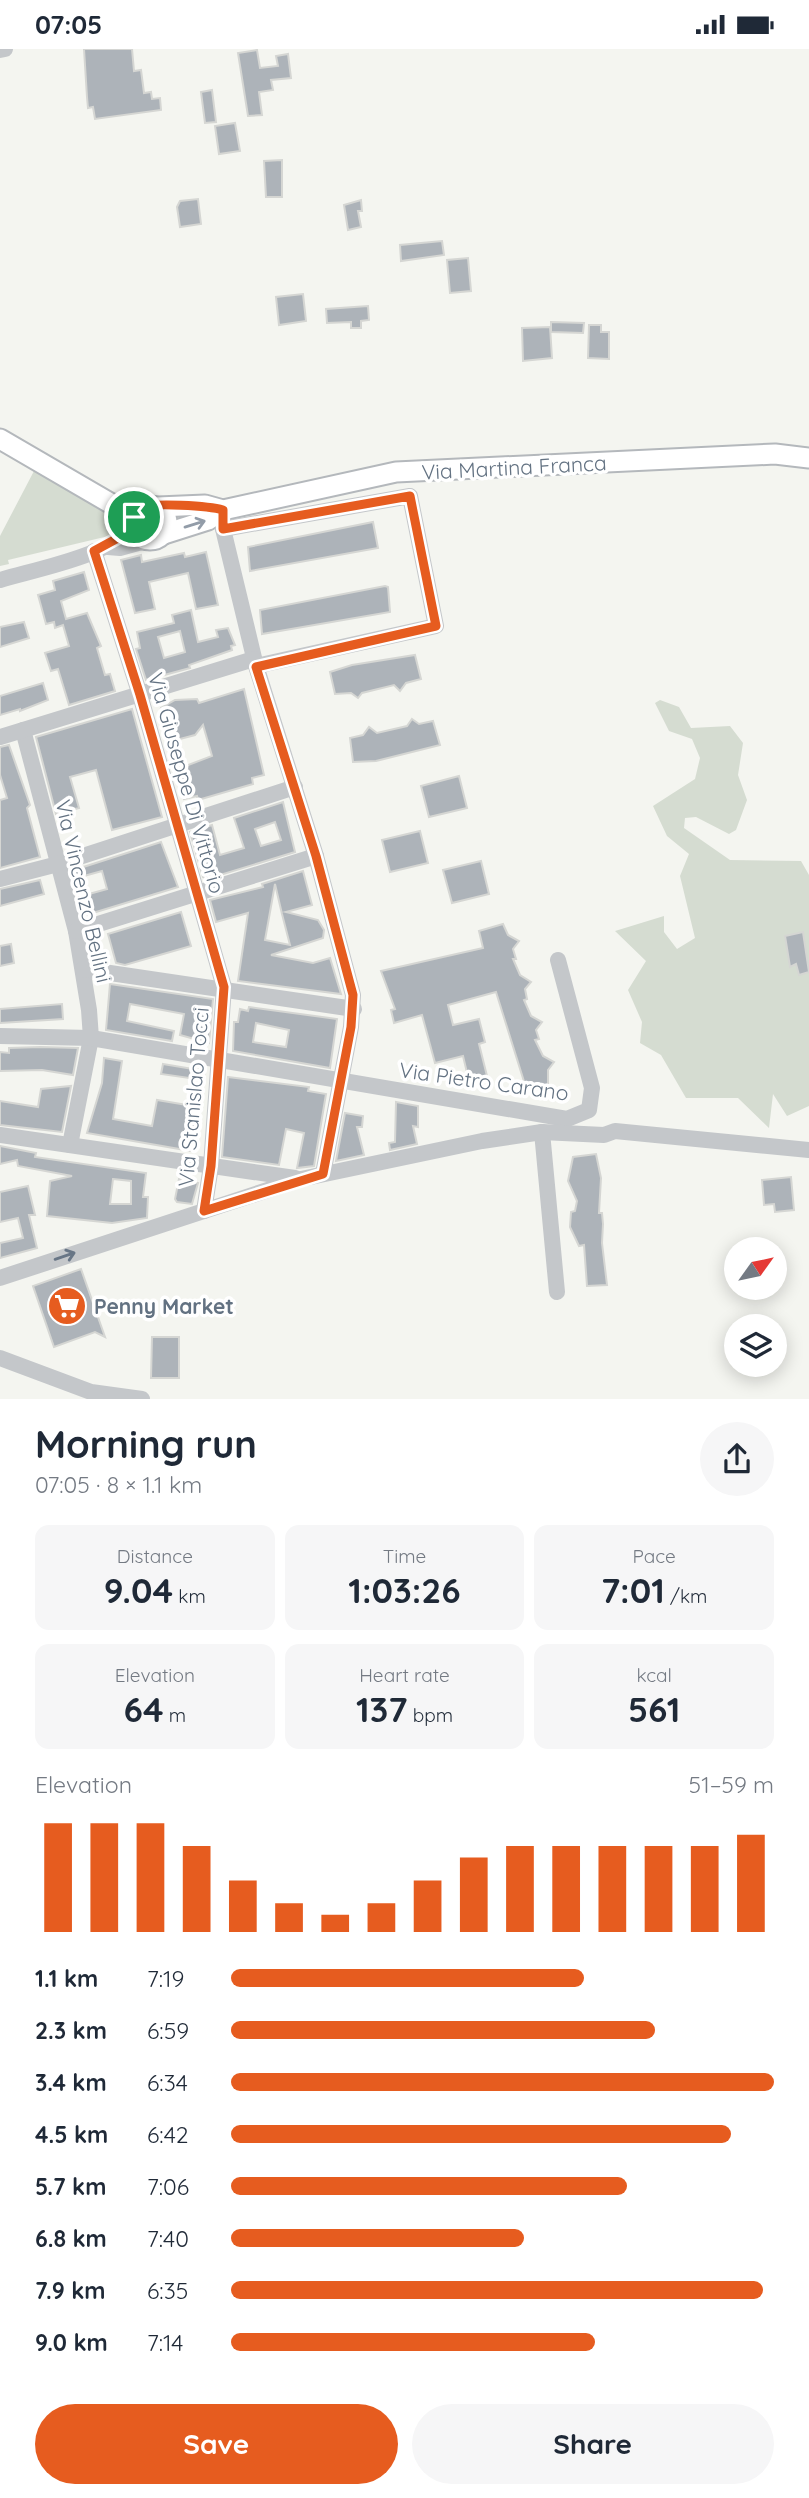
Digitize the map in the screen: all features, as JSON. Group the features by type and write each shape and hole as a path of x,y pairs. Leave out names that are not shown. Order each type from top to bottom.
{"main road":[{"name":"Via Martina Franca","path":"0,439 85,486 144,513 205,505 223,519"},
{"name":"Via Martina Franca","path":"156,537 208,520 223,519 396,472 775,454 809,458"},
{"path":"144,513 167,519 156,537 136,532 144,513"}],"street":[{"path":"0,50 5,49"},
{"path":"0,737 255,663 436,626 410,496 223,519 255,663 316,856 353,995 354,1009 323,1174"},
{"path":"0,579 99,549 129,532 144,513"},
{"path":"99,549 120,548 156,537"},
{"name":"Via Giuseppe Di Vittorio","path":"99,549 224,988"},
{"name":"Via Vincenzo Bellini","path":"23,730 76,931 91,1038 70,1145"},
{"path":"0,879 58,865 295,787"},
{"path":"76,931 316,856"},
{"name":"Via Pietro Carano","path":"0,1036 91,1038 219,1062 567,1119 589,1110 592,1088 558,960"},
{"path":"83,969 354,1009"},
{"name":"Via Stanislao Tocci","path":"204,1211 211,1166 224,988"},
{"path":"0,1278 301,1179 482,1141 542,1132 604,1135 615,1131 809,1150"},
{"path":"542,1132 557,1292"},
{"path":"0,1135 301,1179"},
{"path":"0,1358 91,1392 142,1399"}],"shaded area":[{"path":"34,471 119,514 122,526 113,535 8,560 9,564 0,566 0,536"},
{"path":"660,700 679,707 691,728 730,726 743,743 738,775 747,800 736,830 729,834 696,817 685,818 684,828 730,860 801,861 809,875 809,1106 787,1116 773,1094 769,1128 738,1098 686,1098 661,1055 640,1043 642,1022 628,990 646,961 615,931 664,916 664,932 677,949 695,938 680,876 689,854 667,836 653,806 695,779 700,758 692,739 669,731 655,703"}],"building":[{"path":"84,49 132,49 134,71 141,70 144,93 151,92 152,99 160,98 161,110 95,119 93,107 88,108"},
{"path":"257,50 260,68 278,66 276,56 288,54 291,78 271,80 273,90 259,92 262,115 248,116 238,53"},
{"path":"212,90 216,122 205,123 201,92"},
{"path":"235,123 240,151 219,154 215,126"},
{"path":"282,160 282,197 266,197 264,161"},
{"path":"198,199 201,224 180,227 177,207 180,201"},
{"path":"361,200 362,211 358,211 361,227 348,230 344,205"},
{"path":"442,241 444,255 401,261 400,245"},
{"path":"468,258 471,291 450,293 447,260"},
{"path":"303,294 306,321 279,325 276,297"},
{"path":"368,306 369,320 361,321 361,328 351,328 351,322 327,323 326,309"},
{"path":"551,322 584,323 583,333 551,332"},
{"path":"589,325 601,325 601,332 609,332 609,359 588,358"},
{"path":"550,327 552,358 523,361 522,328"},
{"path":"373,522 378,548 250,571 248,547"},
{"path":"206,552 218,605 196,609 188,573 149,582 155,609 135,613 121,560 141,555 142,562 184,553 185,557"},
{"path":"84,572 89,590 61,601 66,619 87,613 101,646 97,648 105,675 110,674 115,691 69,705 58,669 51,671 45,653 69,646 63,625 55,628 54,622 46,624 38,595 55,590 53,581"},
{"path":"388,587 390,612 262,634 260,610"},
{"path":"191,610 198,642 218,637 216,630 228,628 235,645 231,646 232,650 189,665 190,668 146,680 136,649 140,648 137,632 174,623 172,615","holes":["180,631 185,652 164,658 158,637"]},
{"path":"24,622 29,638 0,647 0,627"},
{"path":"415,655 421,679 406,683 400,691 394,685 362,693 358,698 351,693 335,694 330,672 352,665"},
{"path":"43,683 48,700 20,711 0,715 0,696"},
{"path":"244,689 264,775 252,778 253,784 198,800 197,796 184,799 175,770 212,756 203,725 195,735 180,739 165,735 158,719 161,708 175,700 197,699 199,703"},
{"path":"132,709 162,817 112,830 96,770 70,777 79,808 56,814 36,737"},
{"path":"412,719 419,724 433,721 440,745 376,761 353,762 350,738 363,735 369,727 377,733 407,726"},
{"path":"9,745 30,805 27,808 40,857 0,868 0,800 7,798 0,775 0,747"},
{"path":"459,776 467,808 429,817 421,786"},
{"path":"283,802 295,852 207,879 203,877 190,832 212,825 220,855 244,848 234,818","holes":["275,822 281,840 261,846 255,829"]},
{"path":"420,831 428,863 390,872 382,840"},
{"path":"161,842 178,887 83,916 71,871","holes":["102,871 107,889 89,894 84,876"]},
{"path":"481,861 489,894 452,903 443,870"},
{"path":"303,871 312,905 286,912 318,920 324,930 323,938 271,955 313,963 330,958 341,994 238,981 248,913 216,922 210,900 263,887 262,884","holes":["275,884 290,945 265,940"]},
{"path":"40,880 44,894 0,906 0,889"},
{"path":"181,912 191,946 125,965 116,963 108,934"},
{"path":"503,924 508,935 519,941 513,949 516,959 513,959 520,975 531,982 525,989 527,999 524,1000 531,1016 542,1022 536,1030 539,1039 535,1040 543,1056 554,1062 548,1070 548,1085 527,1091 496,992 448,1005 453,1025 479,1019 485,1042 479,1044 487,1076 469,1081 463,1056 435,1063 422,1015 394,1023 391,1010 395,1009 381,971 483,948 479,931"},
{"path":"803,932 809,972 799,975 796,964 790,967 785,936"},
{"path":"11,944 14,963 0,966 0,946"},
{"path":"110,984 213,999 209,1043 180,1035 184,1014 130,1004 127,1021 174,1031 172,1041 106,1030"},
{"path":"62,1004 63,1019 0,1023 0,1009"},
{"path":"249,1007 337,1019 330,1068 233,1051 234,1022 238,1022 240,1009 248,1011","holes":["256,1023 289,1030 286,1047 253,1042"]},
{"path":"9,1048 78,1048 73,1075 42,1070 0,1071 0,1052 9,1053"},
{"path":"104,1058 122,1061 113,1119 152,1126 157,1100 199,1107 191,1151 87,1133 102,1083"},
{"path":"163,1064 205,1071 203,1080 161,1074"},
{"path":"228,1077 309,1087 308,1091 326,1094 314,1166 297,1168 304,1133 286,1129 279,1165 222,1157"},
{"path":"71,1086 62,1132 0,1125 0,1101 38,1107 41,1089"},
{"path":"396,1102 418,1106 418,1127 413,1126 417,1144 390,1150 389,1143 395,1142"},
{"path":"345,1113 363,1116 362,1127 357,1127 364,1155 336,1161"},
{"path":"0,1146 36,1153 35,1157 146,1173 143,1197 148,1197 147,1218 112,1223 47,1216 50,1181 72,1176 18,1166 17,1160 0,1164","holes":["113,1179 131,1181 131,1204 110,1204"]},
{"path":"596,1154 601,1178 599,1213 602,1213 607,1285 587,1286 584,1245 579,1246 570,1227 571,1212 575,1211 577,1201 568,1181 573,1157"},
{"path":"791,1177 794,1210 775,1212 774,1204 764,1205 762,1180"},
{"path":"179,1179 198,1183 192,1204 177,1202 175,1199"},
{"path":"28,1186 35,1215 29,1215 37,1248 0,1258 0,1243 23,1238 18,1218 0,1222 0,1192"},
{"path":"81,1269 105,1337 95,1332 54,1347 33,1286"},
{"path":"152,1337 179,1337 179,1378 151,1378"}],"place":[{"name":"Penny Market","path":"67,1306"}],"route":[{"path":"410,496 436,626 256,667 316,856 353,995 354,1009 323,1174 204,1211 211,1166 224,987 140,695 94,551 129,532 134,517 140,509 149,505 205,505 223,510 223,529 410,496"}]}
